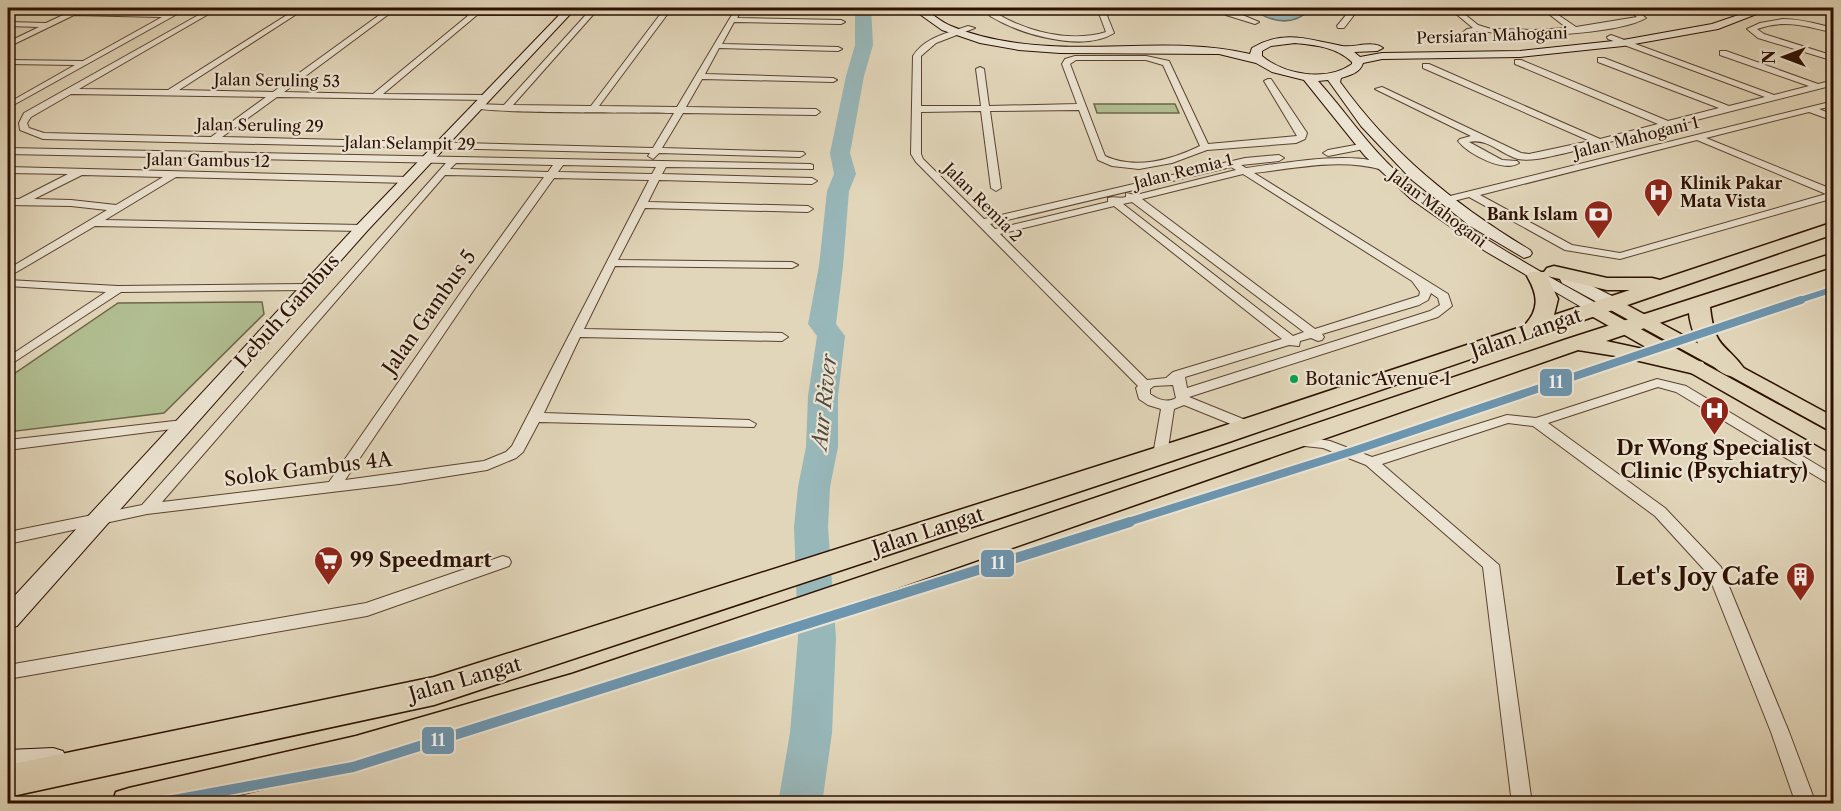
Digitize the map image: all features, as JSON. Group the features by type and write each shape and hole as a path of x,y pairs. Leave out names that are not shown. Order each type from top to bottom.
{"highway":[{"name":"Jalan Langat","path":"8,781 434,691 1248,426 1677,283 1833,228"},
{"name":"Jalan Langat","path":"129,804 356,751 572,688 1575,344 1833,259"},
{"path":"1530,332 1543,320 1549,299 1546,274 1608,284 1677,283"},
{"path":"1699,304 1701,333 1712,350 1734,371"},
{"path":"1575,344 1622,350 1695,367"}],"main road":[{"path":"916,8 934,22 958,33 988,41 1051,48 1220,51 1259,60 1278,70 1307,76 1335,76 1353,70 1358,61 1341,49 1295,40 1280,41 1259,47 1070,45 1005,38 971,28 942,15 933,8"},
{"name":"Persiaran Mahogani","path":"1341,49 1501,47 1611,37 1698,23 1742,8"},
{"name":"Persiaran Mahogani","path":"1358,61 1382,56 1520,54 1623,43 1714,27 1767,8"},
{"name":"Lebuh Gambus","path":"8,619 362,228 568,10"},
{"path":"1650,52 1646,48 1654,38"},
{"path":"1593,46 1650,52"},
{"path":"1259,47 1255,53 1259,60"},
{"name":"Jalan Mahogani","path":"1307,76 1383,167 1440,213 1604,307"},
{"name":"Jalan Mahogani","path":"1335,76 1334,82 1353,107 1417,178 1546,274"},
{"path":"1604,307 1734,371 1833,426"},
{"path":"1635,324 1695,367 1833,445"},
{"path":"8,762 128,756"}],"street":[{"path":"8,45 85,8"},
{"path":"8,106 184,8"},
{"path":"68,91 215,8"},
{"path":"169,93 302,8"},
{"path":"506,108 595,8"},
{"path":"593,109 668,8"},
{"path":"649,163 739,8"},
{"path":"992,8 993,14 1000,20 1019,29 1096,38 1110,33 1101,8"},
{"path":"1222,8 1229,13 1255,22"},
{"path":"1341,26 1350,15 1349,8"},
{"path":"1453,8 1479,29"},
{"path":"1544,8 1574,29"},
{"path":"1460,39 1479,29 1509,33 1574,29 1642,18 1629,8"},
{"path":"192,156 390,10 475,13 568,10"},
{"path":"375,96 475,13"},
{"path":"73,14 196,18"},
{"path":"1833,31 1794,20 1781,19 1751,29 1753,32 1833,59"},
{"path":"732,20 841,22"},
{"path":"934,22 938,34 936,41 988,41"},
{"path":"8,24 49,25"},
{"name":"Jalan Remia 2","path":"971,28 936,41 920,50 916,56 916,154 919,160 1145,385 1144,396 1154,403 1167,406"},
{"path":"1611,37 1773,97"},
{"path":"717,46 837,49"},
{"path":"1723,53 1817,86"},
{"path":"1205,147 1166,63 1154,60 1075,58 1066,64 1101,159 1114,164 1167,162 1195,153 1205,147 1296,140 1302,137 1302,133 1268,81"},
{"path":"1601,60 1726,108"},
{"path":"8,62 84,63"},
{"path":"1518,62 1666,124"},
{"path":"1426,66 1598,141"},
{"path":"980,69 996,188"},
{"path":"699,76 833,80"},
{"path":"1480,137 1463,141 1466,145 1500,163 1544,156 1833,82"},
{"path":"1379,89 1480,137 1517,159"},
{"name":"Jalan Seruling 53","path":"68,91 375,96 480,103 506,108 816,112"},
{"name":"Jalan Seruling 29","path":"68,91 27,114 23,123 25,130 43,136 800,154"},
{"name":"Jalan Mahogani 1","path":"1446,200 1833,103"},
{"path":"916,109 1082,107"},
{"path":"1809,109 1833,118"},
{"path":"1696,137 1833,195"},
{"name":"Jalan Remia 1","path":"982,223 1233,164 1366,146"},
{"name":"Jalan Selampit 29","path":"8,151 810,167"},
{"path":"147,509 454,159"},
{"name":"Jalan Remia 1","path":"993,233 1244,171 1345,160 1368,162 1383,167"},
{"name":"Jalan Gambus 5","path":"333,487 468,290 561,161"},
{"path":"663,164 535,417 749,424"},
{"path":"1160,455 1167,406 1183,397 1434,314 1446,306 1444,296 1233,164"},
{"name":"Jalan Gambus 12","path":"8,170 408,180"},
{"path":"8,209 81,171"},
{"path":"443,172 812,181"},
{"path":"8,274 174,174"},
{"path":"1124,190 1330,347"},
{"path":"1105,194 1309,354"},
{"path":"1471,194 1569,248 1620,256 1833,195"},
{"path":"8,202 117,208"},
{"path":"642,205 808,209"},
{"path":"93,223 362,228"},
{"path":"611,263 792,266"},
{"path":"1145,385 1156,381 1169,382 1178,375 1424,298 1426,292 1416,279"},
{"path":"8,283 118,289 308,287"},
{"path":"8,362 118,289"},
{"path":"576,333 782,337"},
{"path":"1178,375 1183,397"},
{"path":"1371,462 1507,419 1537,422 1657,383 1681,389 1833,482"},
{"path":"1183,397 1248,426"},
{"name":"Solok Gambus 4A","path":"8,538 147,509 333,487 487,465 500,461 518,449 535,417"},
{"path":"1537,422 1660,512 1715,571 1780,732 1806,804"},
{"path":"8,446 183,424"},
{"path":"1293,440 1326,444 1371,462 1491,565 1522,804"},
{"path":"8,672 367,609 503,562"}],"green space":[{"path":"1094,104 1175,104 1179,113 1097,113"},
{"path":"262,302 264,314 164,413 8,432 8,378 118,303"}],"water":[{"path":"1250,8 1309,8 1310,10 1295,19 1280,21"}],"waterway":[{"name":"Aur River","path":"800,804 811,733 817,638 811,527 814,487 822,447 823,396 831,336 822,324 831,266 838,191 845,174 840,153 855,76 864,45 863,8"}],"transit line":[{"name":"11","path":"152,804 353,767 1353,451 1834,289"}],"place":[{"name":"Klinik Pakar Mata Vista","path":"1659,218"},
{"name":"Bank Islam","path":"1599,240"},
{"name":"Botanic Avenue 1","path":"1294,379"},
{"name":"Dr Wong Specialist Clinic (Psychiatry)","path":"1714,436"},
{"name":"99 Speedmart","path":"329,586"},
{"name":"Let's Joy Cafe","path":"1800,602"}]}
